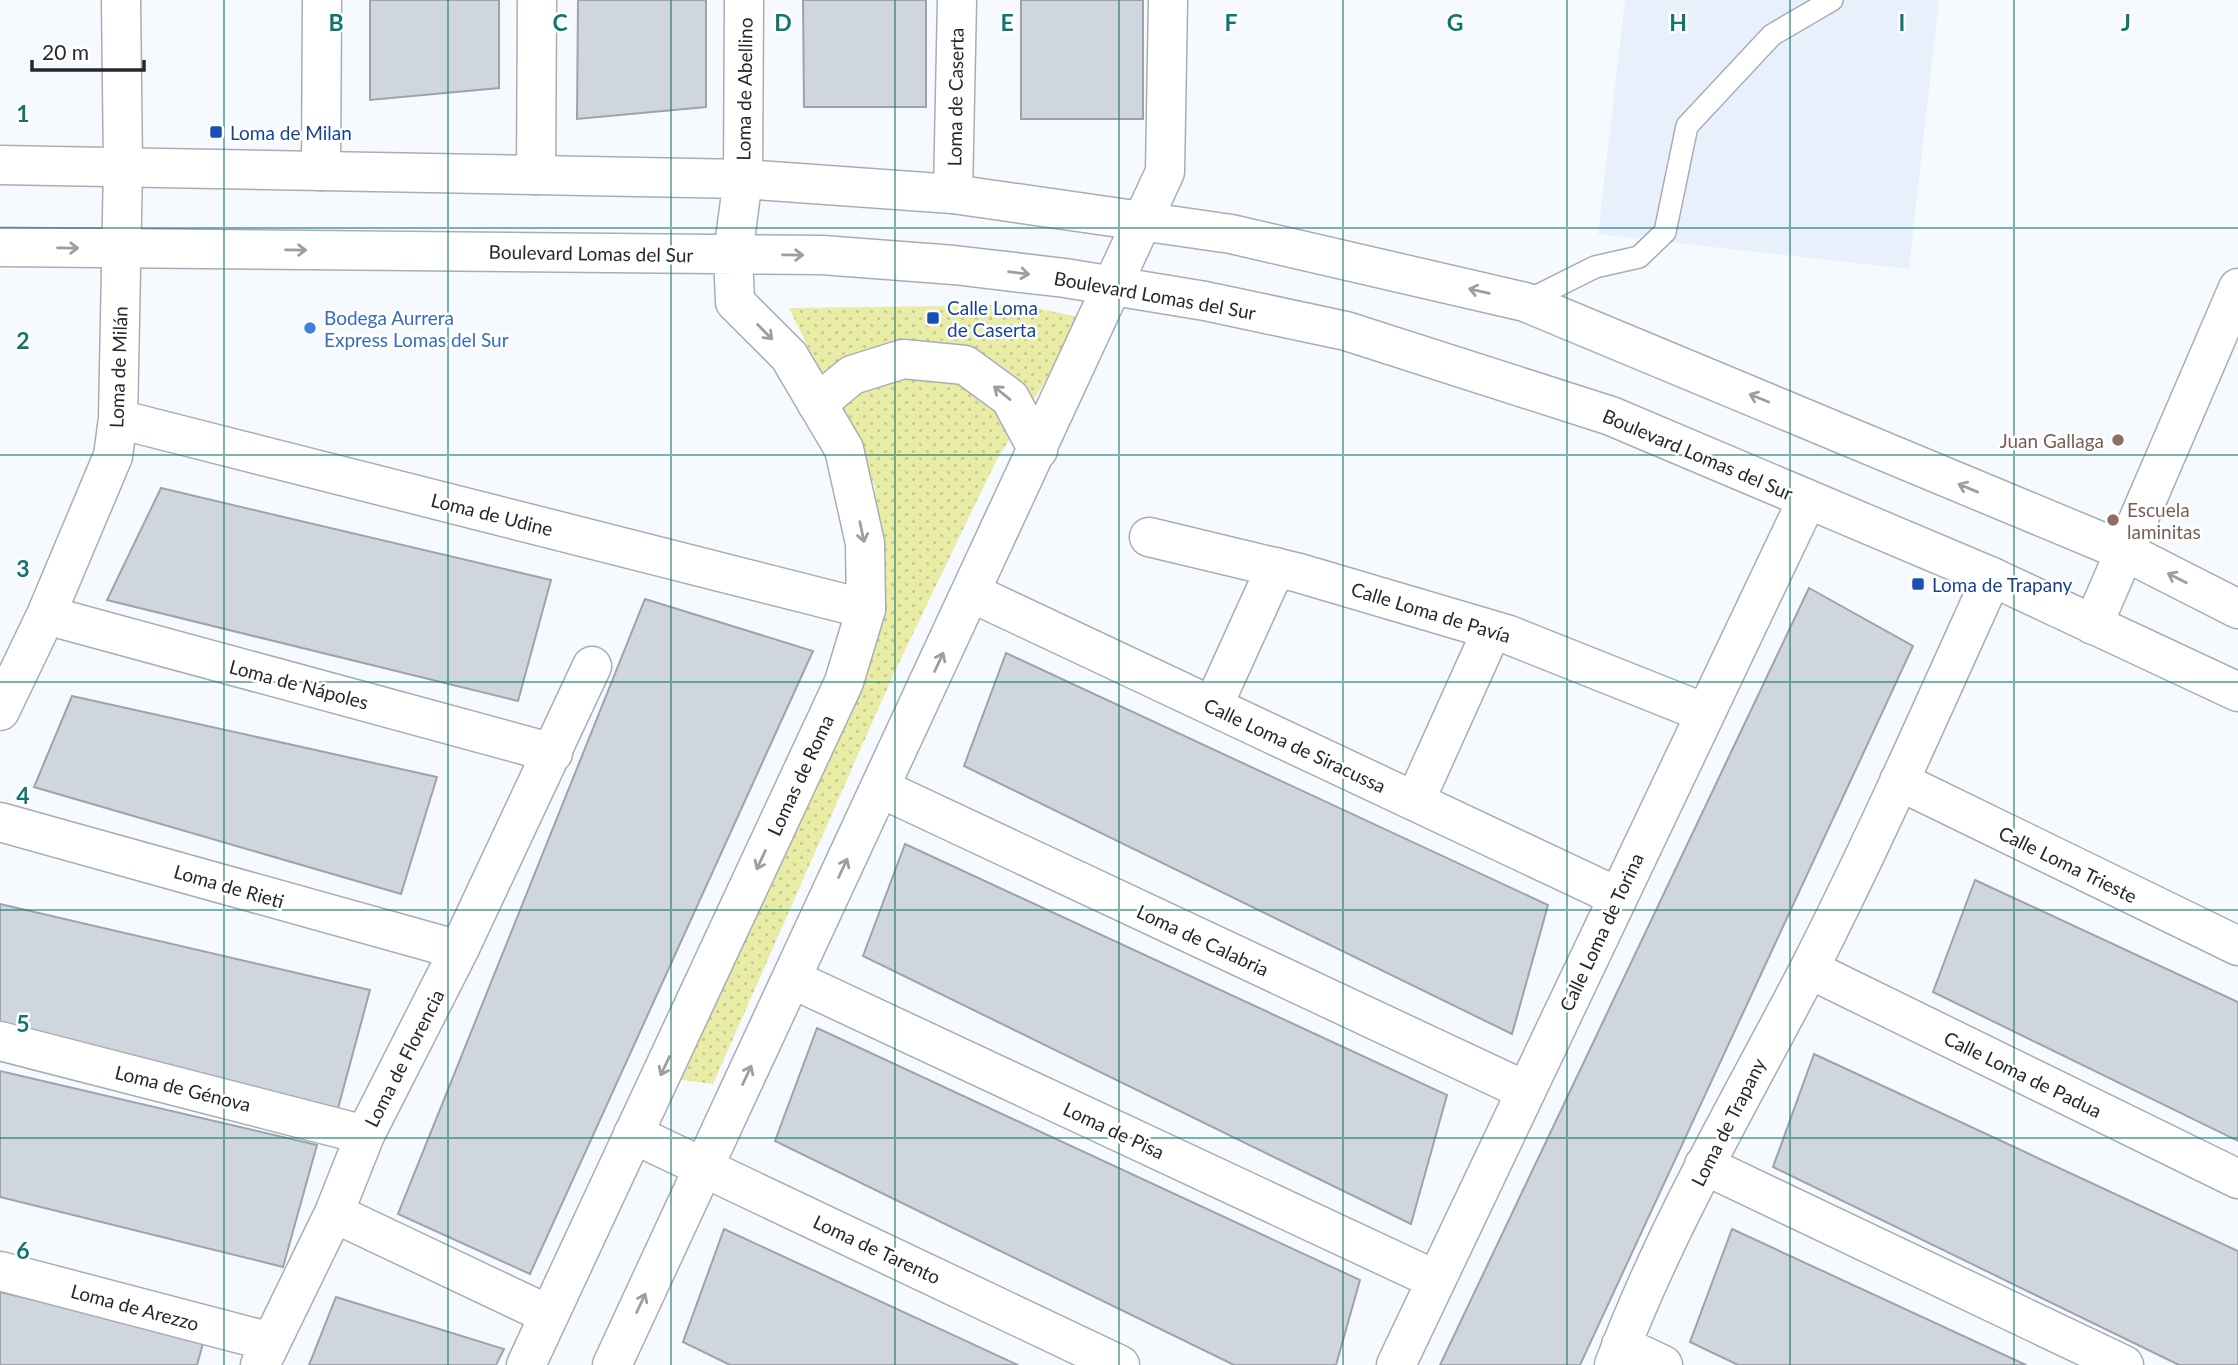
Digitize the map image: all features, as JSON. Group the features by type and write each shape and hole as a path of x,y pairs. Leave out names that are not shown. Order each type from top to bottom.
{"street":[{"name":"Loma de Milán","path":"0,711 46,615 113,456 118,419 123,167 121,0"},
{"path":"321,171 322,0"},
{"path":"536,175 537,0"},
{"name":"Loma de Abellino","path":"743,179 744,0"},
{"name":"Loma de Caserta","path":"953,194 957,0"},
{"path":"612,1365 1144,223 1165,172 1168,0"},
{"path":"0,165 743,179 953,194 1231,234 1525,302 2126,552 2238,608"},
{"name":"Lomas de Roma","path":"526,1365 844,682 866,609 865,543 844,449 789,356 735,302 733,254 743,179"},
{"name":"Boulevard Lomas del Sur","path":"0,247 822,255 954,265 1205,301 1346,331 1611,416 1992,577 2238,692"},
{"path":"2093,625 2238,288"},
{"path":"817,404 852,375 902,359 965,365 1010,398 1038,450"},
{"name":"Loma de Udine","path":"118,419 866,609"},
{"name":"Calle Loma de Torina","path":"1396,1365 1807,500"},
{"name":"Calle Loma de Pavía","path":"1149,537 1276,567 1492,630 1705,713"},
{"path":"1213,706 1276,567"},
{"name":"Loma de Trapany","path":"1618,1355 1704,1166 1808,969 1899,781 1992,577"},
{"name":"Calle Loma de Siracussa","path":"972,593 1618,897"},
{"name":"Loma de Nápoles","path":"46,615 553,753"},
{"path":"1415,801 1492,630"},
{"name":"Loma de Florencia","path":"265,1354 334,1213 365,1135 459,950 592,666"},
{"name":"Calle Loma Trieste","path":"1899,781 2238,946"},
{"name":"Loma de Calabria","path":"880,788 1526,1091"},
{"name":"Loma de Rieti","path":"0,822 459,950"},
{"name":"Calle Loma de Padua","path":"1808,969 2238,1179"},
{"name":"Loma de Pisa","path":"792,979 1436,1280"},
{"name":"Loma de Génova","path":"0,1041 365,1135"},
{"name":"Loma de Tarento","path":"633,1134 1120,1365"},
{"path":"1704,1166 2124,1365"},
{"path":"334,1213 549,1315"},
{"name":"Loma de Arezzo","path":"0,1271 265,1354"},
{"path":"1618,1355 1663,1365"}],"lane":[{"path":"1525,302 1595,267 1639,257 1665,232 1687,126 1772,35 1832,0"}],"shaded area":[{"path":"1625,0 1939,0 1909,269 1598,234"}],"green space":[{"path":"1021,305 1084,318 996,461 894,673 713,1084 668,1078 881,614 875,486 789,308"}],"building":[{"path":"370,0 499,0 499,88 370,100"},
{"path":"578,0 706,0 706,107 577,119"},
{"path":"803,0 926,0 926,107 804,107"},
{"path":"1021,0 1143,0 1143,119 1021,119"},
{"path":"161,488 551,580 518,701 107,600"},
{"path":"1809,588 1913,646 1580,1365 1440,1365"},
{"path":"645,599 813,651 530,1274 398,1214"},
{"path":"1006,653 1548,905 1512,1034 964,766"},
{"path":"72,696 437,777 401,894 34,787"},
{"path":"905,844 1447,1095 1411,1224 863,956"},
{"path":"1975,880 2238,1002 2238,1141 1933,992"},
{"path":"0,904 370,990 337,1112 0,1029"},
{"path":"817,1028 1360,1280 1336,1365 1234,1365 775,1141"},
{"path":"1814,1054 2238,1251 2238,1365 2179,1365 1773,1167"},
{"path":"0,1071 317,1145 283,1267 0,1197"},
{"path":"724,1229 1018,1365 730,1365 683,1342"},
{"path":"1732,1229 2026,1365 1738,1365 1690,1342"},
{"path":"0,1292 204,1340 197,1365 0,1365"},
{"path":"336,1297 504,1349 496,1365 309,1365"}],"place":[{"name":"Loma de Milan","path":"216,132"},
{"name":"Calle Loma de Caserta","path":"933,318"},
{"name":"Bodega Aurrera Express Lomas del Sur","path":"310,328"},
{"name":"Juan Gallaga","path":"2118,440"},
{"name":"Escuela laminitas","path":"2113,520"},
{"name":"Loma de Trapany","path":"1918,584"}]}
